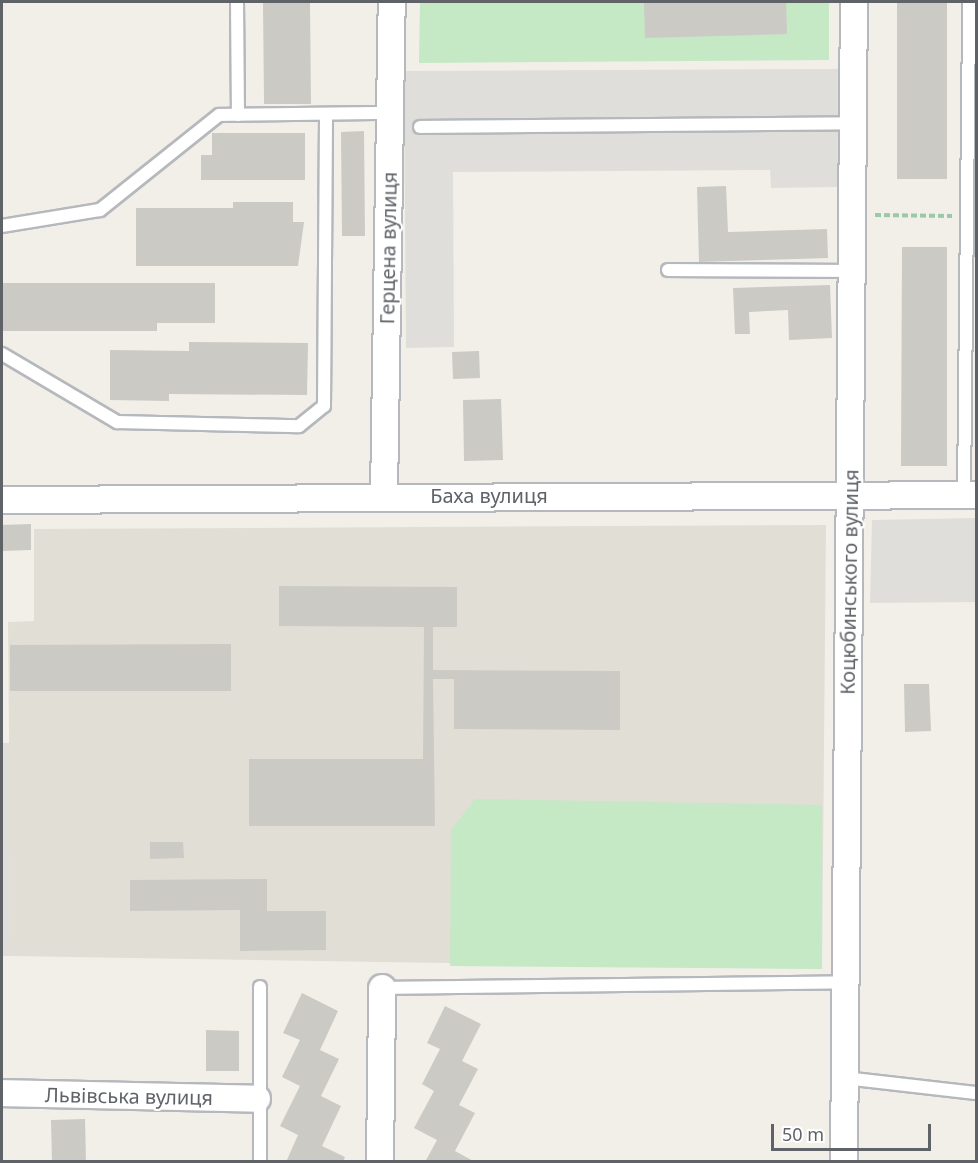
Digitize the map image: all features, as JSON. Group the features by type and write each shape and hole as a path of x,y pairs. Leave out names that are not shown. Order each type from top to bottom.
{"street":[{"name":"Герцена вулиця","path":"384,495 392,2"},
{"name":"Коцюбинського вулиця","path":"844,1161 854,2"},
{"name":"Баха вулиця","path":"2,500 384,495 970,495"},
{"path":"380,1161 382,988"},
{"name":"Львівська вулиця","path":"2,1093 257,1099"}],"lane":[{"path":"237,2 238,114"},
{"path":"969,2 967,216 970,495"},
{"path":"2,226 100,210 219,115 390,113"},
{"path":"2,354 117,422 299,426 324,406 326,114"},
{"path":"420,127 853,123"},
{"path":"668,270 852,271"},
{"path":"382,988 845,982"},
{"path":"260,987 257,1099 260,1161"},
{"path":"844,1078 976,1093"}],"path":[{"path":"853,215 967,216"}],"shaded area":[{"path":"840,69 841,187 771,188 770,170 453,172 454,347 406,348 404,71"},
{"path":"976,518 976,602 870,603 872,520"},
{"path":"826,525 822,969 11,956 8,622 34,621 34,529"},
{"path":"2,743 10,743 11,956 2,956"}],"green space":[{"path":"420,2 829,2 829,60 419,63"},
{"path":"475,799 822,805 822,969 450,966 451,830"}],"building":[{"path":"263,2 310,2 311,104 264,104"},
{"path":"644,2 786,2 787,34 645,38"},
{"path":"897,3 947,3 947,179 897,179"},
{"path":"364,131 365,236 342,236 341,132"},
{"path":"212,133 305,133 305,180 201,180 201,155 212,155"},
{"path":"726,186 728,232 827,229 828,258 699,262 697,187"},
{"path":"233,202 293,202 293,222 304,222 298,266 136,266 136,208 233,208"},
{"path":"902,247 947,247 947,466 901,466"},
{"path":"2,283 215,283 215,323 157,323 157,331 2,331"},
{"path":"830,285 832,338 789,340 788,310 749,312 750,334 735,334 733,288"},
{"path":"189,342 308,343 307,395 169,394 169,401 110,400 110,350 189,351"},
{"path":"479,351 480,378 453,379 452,352"},
{"path":"501,399 503,460 464,461 463,400"},
{"path":"31,524 31,550 2,551 2,525"},
{"path":"279,586 457,587 457,627 433,627 433,670 620,671 620,730 454,729 454,679 433,679 435,826 249,826 249,759 423,759 424,627 279,626"},
{"path":"231,644 231,691 10,691 10,645"},
{"path":"904,684 929,684 931,731 905,732"},
{"path":"150,842 183,842 184,858 150,859"},
{"path":"267,879 267,911 326,911 326,950 240,951 240,910 130,911 130,880"},
{"path":"302,993 338,1011 320,1050 339,1059 321,1096 341,1106 322,1146 345,1157 343,1162 286,1162 298,1135 280,1126 300,1086 282,1077 300,1040 283,1033"},
{"path":"445,1006 481,1024 462,1061 478,1069 459,1105 475,1113 455,1151 475,1162 425,1162 437,1140 414,1128 434,1091 422,1084 440,1049 427,1043"},
{"path":"206,1030 239,1031 239,1071 206,1071"},
{"path":"85,1119 86,1162 52,1162 51,1120"}]}
